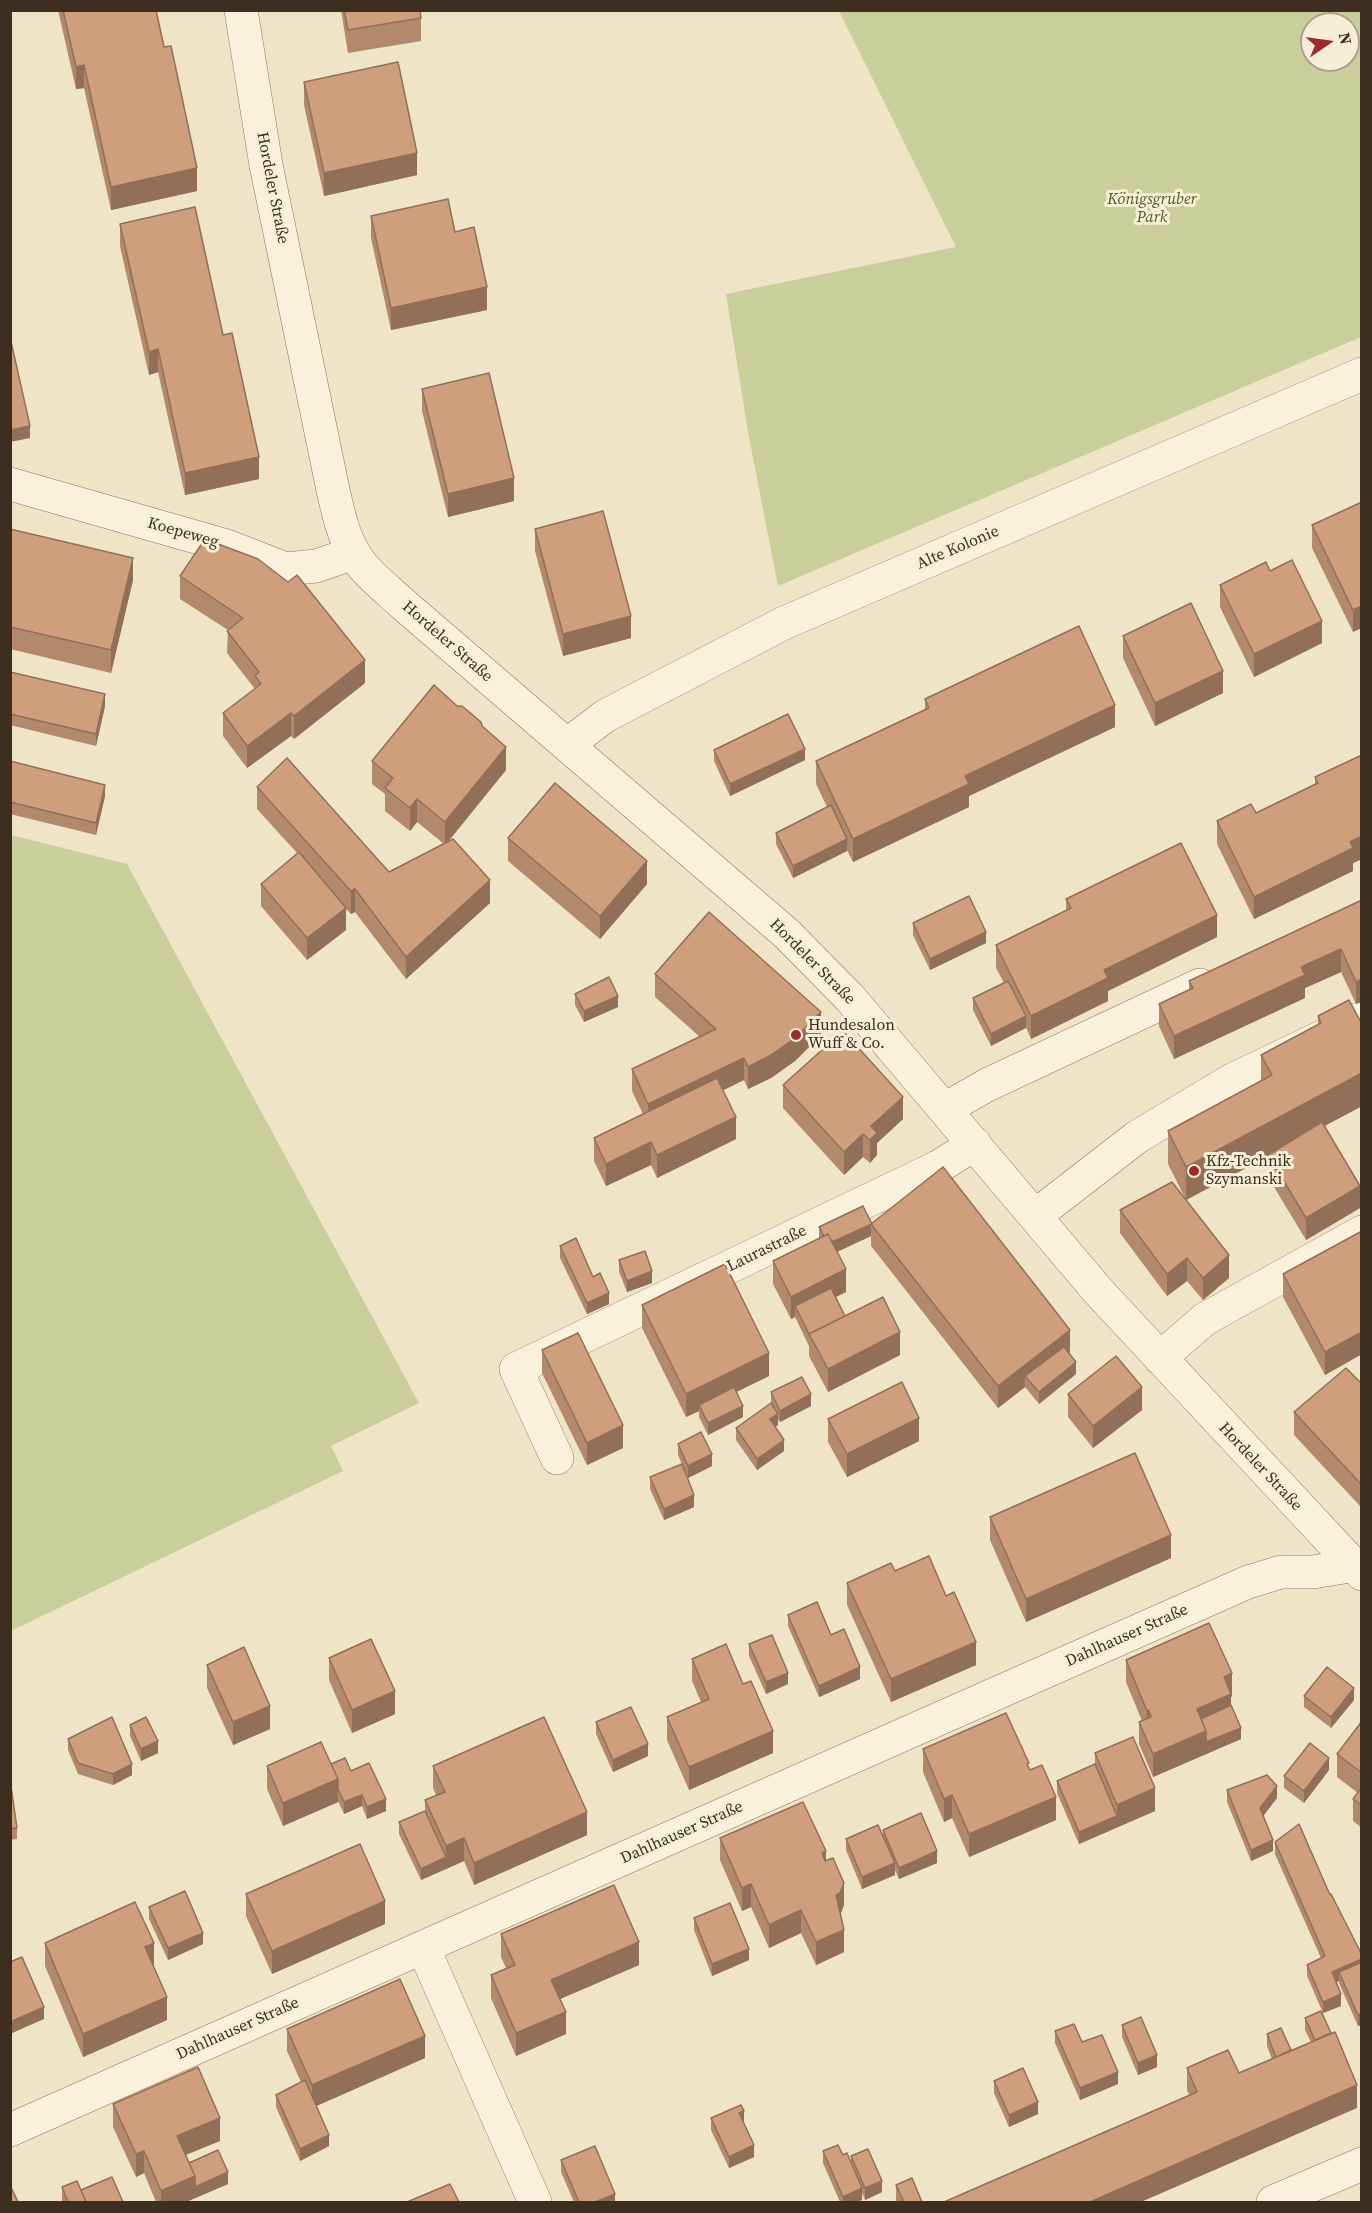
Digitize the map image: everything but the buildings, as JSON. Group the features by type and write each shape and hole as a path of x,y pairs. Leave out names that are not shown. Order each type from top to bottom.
{"street":[{"name":"Hordeler Straße","path":"241,10 267,165 330,478 341,525 354,553 378,582 404,605 787,934 850,998 1099,1292 1359,1569"},
{"name":"Alte Kolonie","path":"567,745 605,716 784,623 1362,374"},
{"name":"Koepeweg","path":"10,484 216,543 285,569 316,566 354,553"},
{"path":"945,1109 987,1085 1228,972"},
{"path":"1035,1216 1137,1137 1232,1080 1362,1018"},
{"name":"Laurastraße","path":"557,1458 516,1369 938,1167 975,1144"},
{"path":"1160,1358 1205,1319 1362,1232"},
{"name":"Dahlhauser Straße","path":"10,2130 1248,1582 1281,1572 1359,1569"},
{"path":"423,1947 535,2202"},
{"path":"1273,2202 1362,2164"}],"green space":[{"name":"Königsgruber Park","path":"839,11 1361,11 1361,337 778,586 748,432 726,294 956,247"},
{"path":"11,835 127,864 419,1403 331,1446 343,1471 11,1631"}],"place":[{"name":"Hundesalon Wuff & Co.","path":"796,1035"},
{"name":"Kfz-Technik Szymanski","path":"1194,1171"}]}
